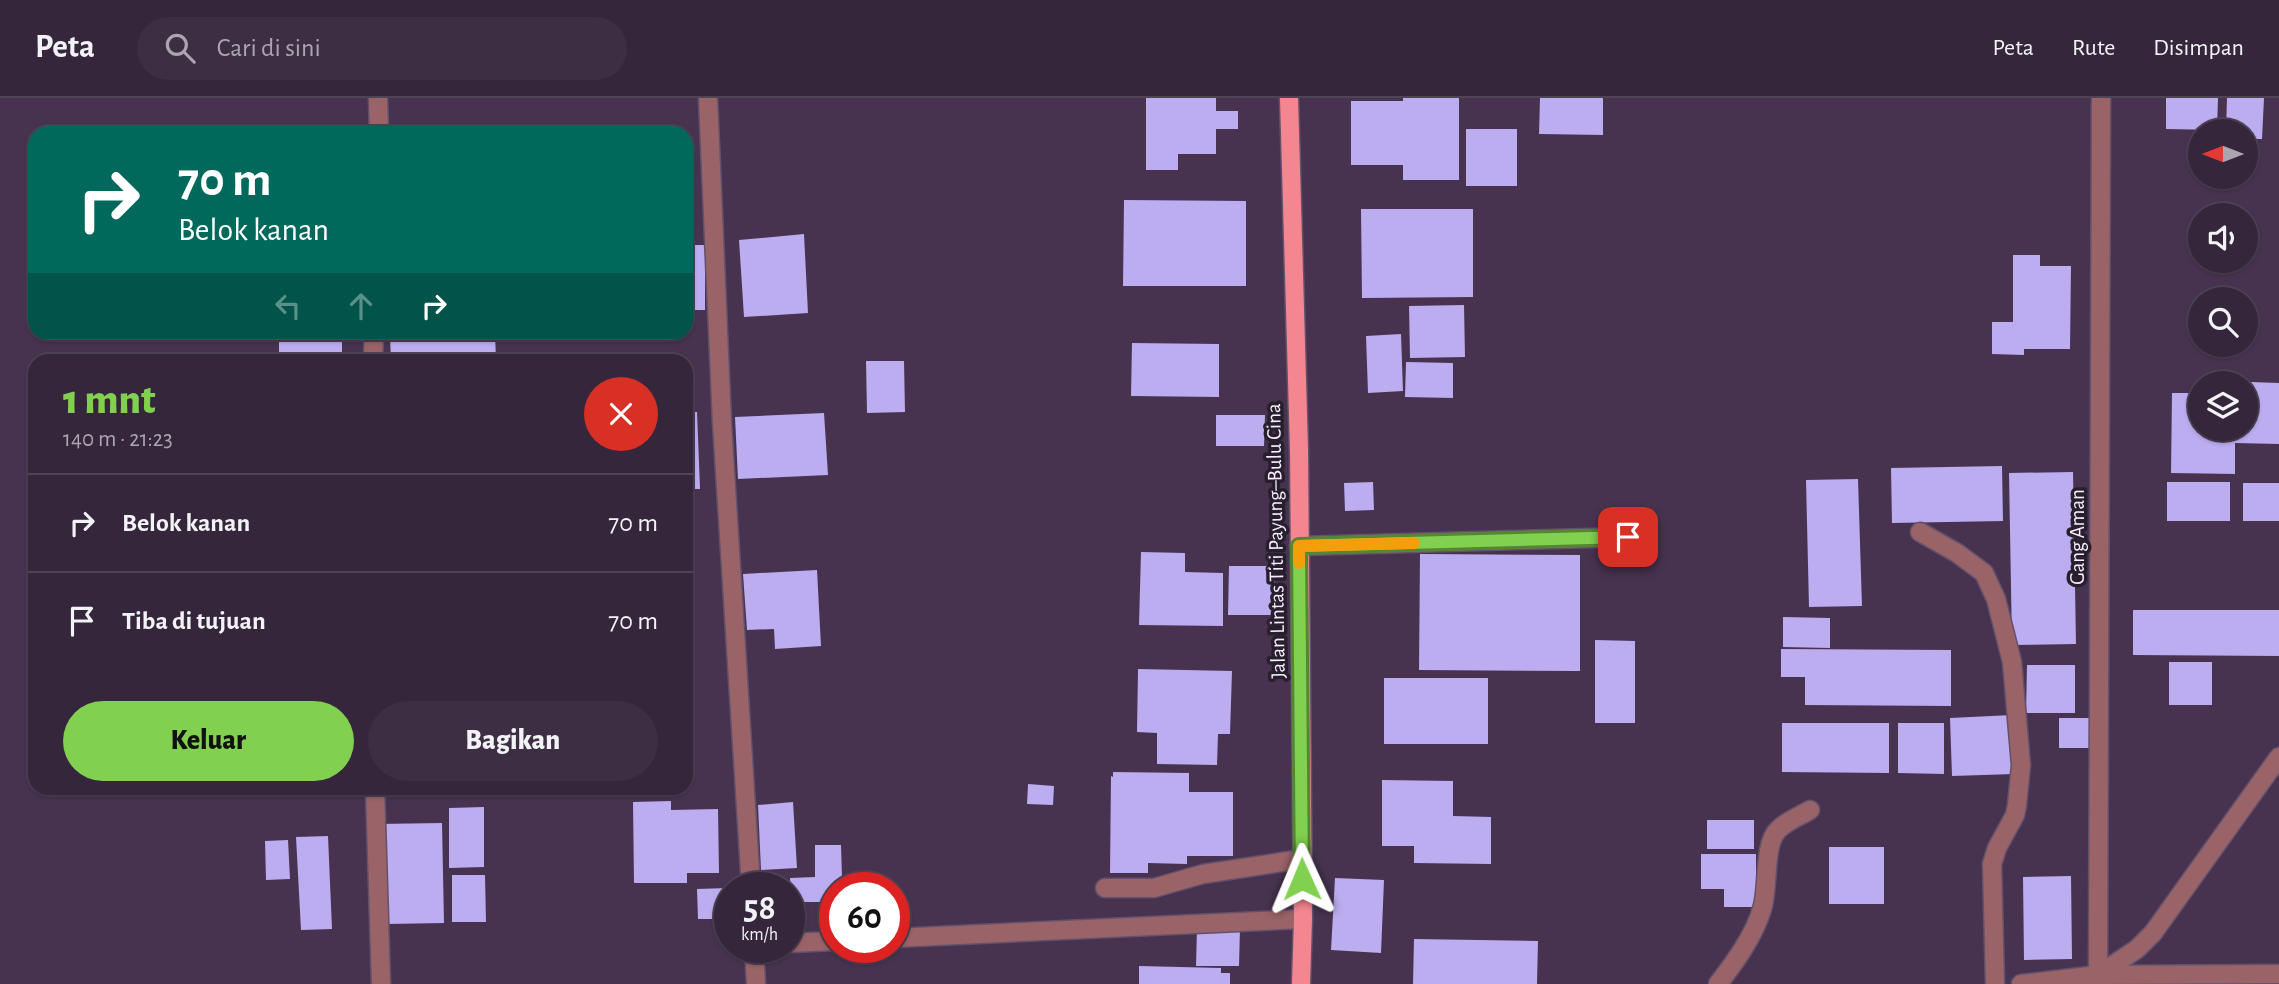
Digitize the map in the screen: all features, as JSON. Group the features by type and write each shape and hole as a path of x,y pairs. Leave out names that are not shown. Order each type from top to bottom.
{"main road":[{"name":"Jalan Lintas Titi Payung–Bulu Cina","path":"1289,98 1299,450 1303,919 1301,984"}],"street":[{"path":"378,98 379,126"},
{"path":"708,98 722,423 750,872"},
{"name":"Gang Aman","path":"2101,98 2110,978"},
{"path":"1920,532 1957,553 1984,573 1996,599 2012,662 2021,765 2015,815 1997,848 1993,864 1995,984"},
{"path":"1299,546 1628,537"},
{"path":"2110,978 2152,933 2279,757"},
{"path":"375,795 381,984"},
{"path":"1718,984 1734,962 1762,910 1774,834 1791,820 1810,810"},
{"path":"1105,888 1154,888 1203,874 1302,859"},
{"path":"910,937 1303,919"},
{"path":"755,963 756,984"},
{"path":"2021,984 2110,978 2279,974"}],"building":[{"path":"1146,98 1216,98 1216,111 1238,111 1238,129 1216,129 1216,154 1178,154 1178,170 1146,170"},
{"path":"1403,98 1459,98 1459,180 1403,180 1403,165 1351,165 1351,101 1403,101"},
{"path":"1540,98 1603,98 1603,135 1539,134"},
{"path":"2166,98 2218,98 2217,119 2188,119 2188,129 2166,129"},
{"path":"2227,98 2264,98 2262,139 2258,139 2258,119 2226,119"},
{"path":"1466,129 1517,129 1517,186 1466,186"},
{"path":"1124,200 1246,201 1246,286 1123,286"},
{"path":"1361,209 1473,209 1473,297 1362,298"},
{"path":"804,234 808,313 744,317 739,240"},
{"path":"693,245 705,245 705,310 693,310"},
{"path":"2013,255 2040,255 2040,266 2071,266 2070,349 2024,349 2024,355 1992,354 1992,322 2013,322"},
{"path":"1464,305 1465,357 1410,358 1409,306"},
{"path":"1401,334 1403,391 1368,393 1366,336"},
{"path":"279,340 342,340 342,354 279,354"},
{"path":"390,340 495,340 496,354 391,354"},
{"path":"1132,343 1219,344 1219,397 1131,396"},
{"path":"866,361 904,361 905,412 867,413"},
{"path":"1406,362 1453,363 1453,398 1405,397"},
{"path":"2258,382 2279,383 2279,444 2235,443 2235,474 2171,473 2172,393 2188,393 2188,441 2258,441"},
{"path":"693,412 697,412 700,489 693,489"},
{"path":"824,413 828,475 738,479 735,417"},
{"path":"1216,415 1265,415 1264,446 1216,446"},
{"path":"2002,466 2003,521 1892,523 1891,468"},
{"path":"2073,472 2076,644 2012,645 2009,473"},
{"path":"1858,479 1862,606 1809,607 1806,480"},
{"path":"1373,482 1374,510 1345,511 1344,483"},
{"path":"2167,482 2230,482 2230,521 2167,521"},
{"path":"2243,483 2279,483 2279,521 2243,521"},
{"path":"1141,552 1185,553 1185,572 1223,573 1223,626 1139,625"},
{"path":"1420,554 1580,555 1580,671 1419,670"},
{"path":"1229,566 1275,566 1275,615 1228,615"},
{"path":"817,570 821,646 775,649 774,629 747,630 743,574"},
{"path":"2133,610 2279,610 2279,656 2133,655"},
{"path":"1783,617 1830,618 1830,648 1783,647"},
{"path":"1595,640 1635,641 1635,723 1595,723"},
{"path":"1781,649 1951,650 1951,706 1805,705 1805,677 1781,677"},
{"path":"2169,662 2212,662 2212,705 2169,705"},
{"path":"2027,665 2075,665 2075,713 2026,713"},
{"path":"1138,669 1232,671 1230,734 1218,734 1217,765 1157,764 1157,733 1137,732"},
{"path":"1384,678 1488,678 1488,744 1384,744"},
{"path":"2012,715 2014,774 1952,776 1950,718"},
{"path":"2059,718 2095,718 2095,748 2059,748"},
{"path":"1782,723 1889,723 1889,773 1782,772"},
{"path":"1898,723 1944,723 1944,774 1898,773"},
{"path":"1113,772 1189,773 1189,792 1233,792 1233,856 1187,856 1187,864 1148,863 1148,873 1110,873"},
{"path":"1382,780 1453,781 1453,816 1491,817 1491,864 1414,863 1414,846 1382,846"},
{"path":"1028,784 1054,786 1053,805 1027,804"},
{"path":"671,801 671,810 718,809 719,872 687,873 687,883 634,883 633,802"},
{"path":"793,802 797,868 761,870 758,805"},
{"path":"484,807 484,867 449,868 449,808"},
{"path":"1707,820 1754,820 1754,849 1707,849"},
{"path":"442,823 444,923 388,924 388,885 378,885 377,824"},
{"path":"328,836 332,929 301,930 296,837"},
{"path":"288,840 290,879 266,880 265,841"},
{"path":"815,845 841,845 842,872 819,872 819,902 805,902 805,877 815,877"},
{"path":"1829,847 1884,847 1884,904 1829,904"},
{"path":"1701,854 1756,854 1756,907 1724,907 1724,889 1701,889"},
{"path":"452,875 485,875 486,922 452,922"},
{"path":"2071,876 2072,959 2024,960 2023,877"},
{"path":"1335,878 1384,880 1381,953 1331,950"},
{"path":"714,888 714,919 698,919 697,889"},
{"path":"1197,928 1240,928 1239,966 1196,966"},
{"path":"1414,939 1538,941 1537,984 1413,984"},
{"path":"1139,966 1221,968 1221,973 1230,973 1230,984 1139,984"}],"slow traffic":[{"path":"1299,563 1299,546 1414,543"}],"route":[{"path":"1302,879 1299,546 1628,537"}]}
